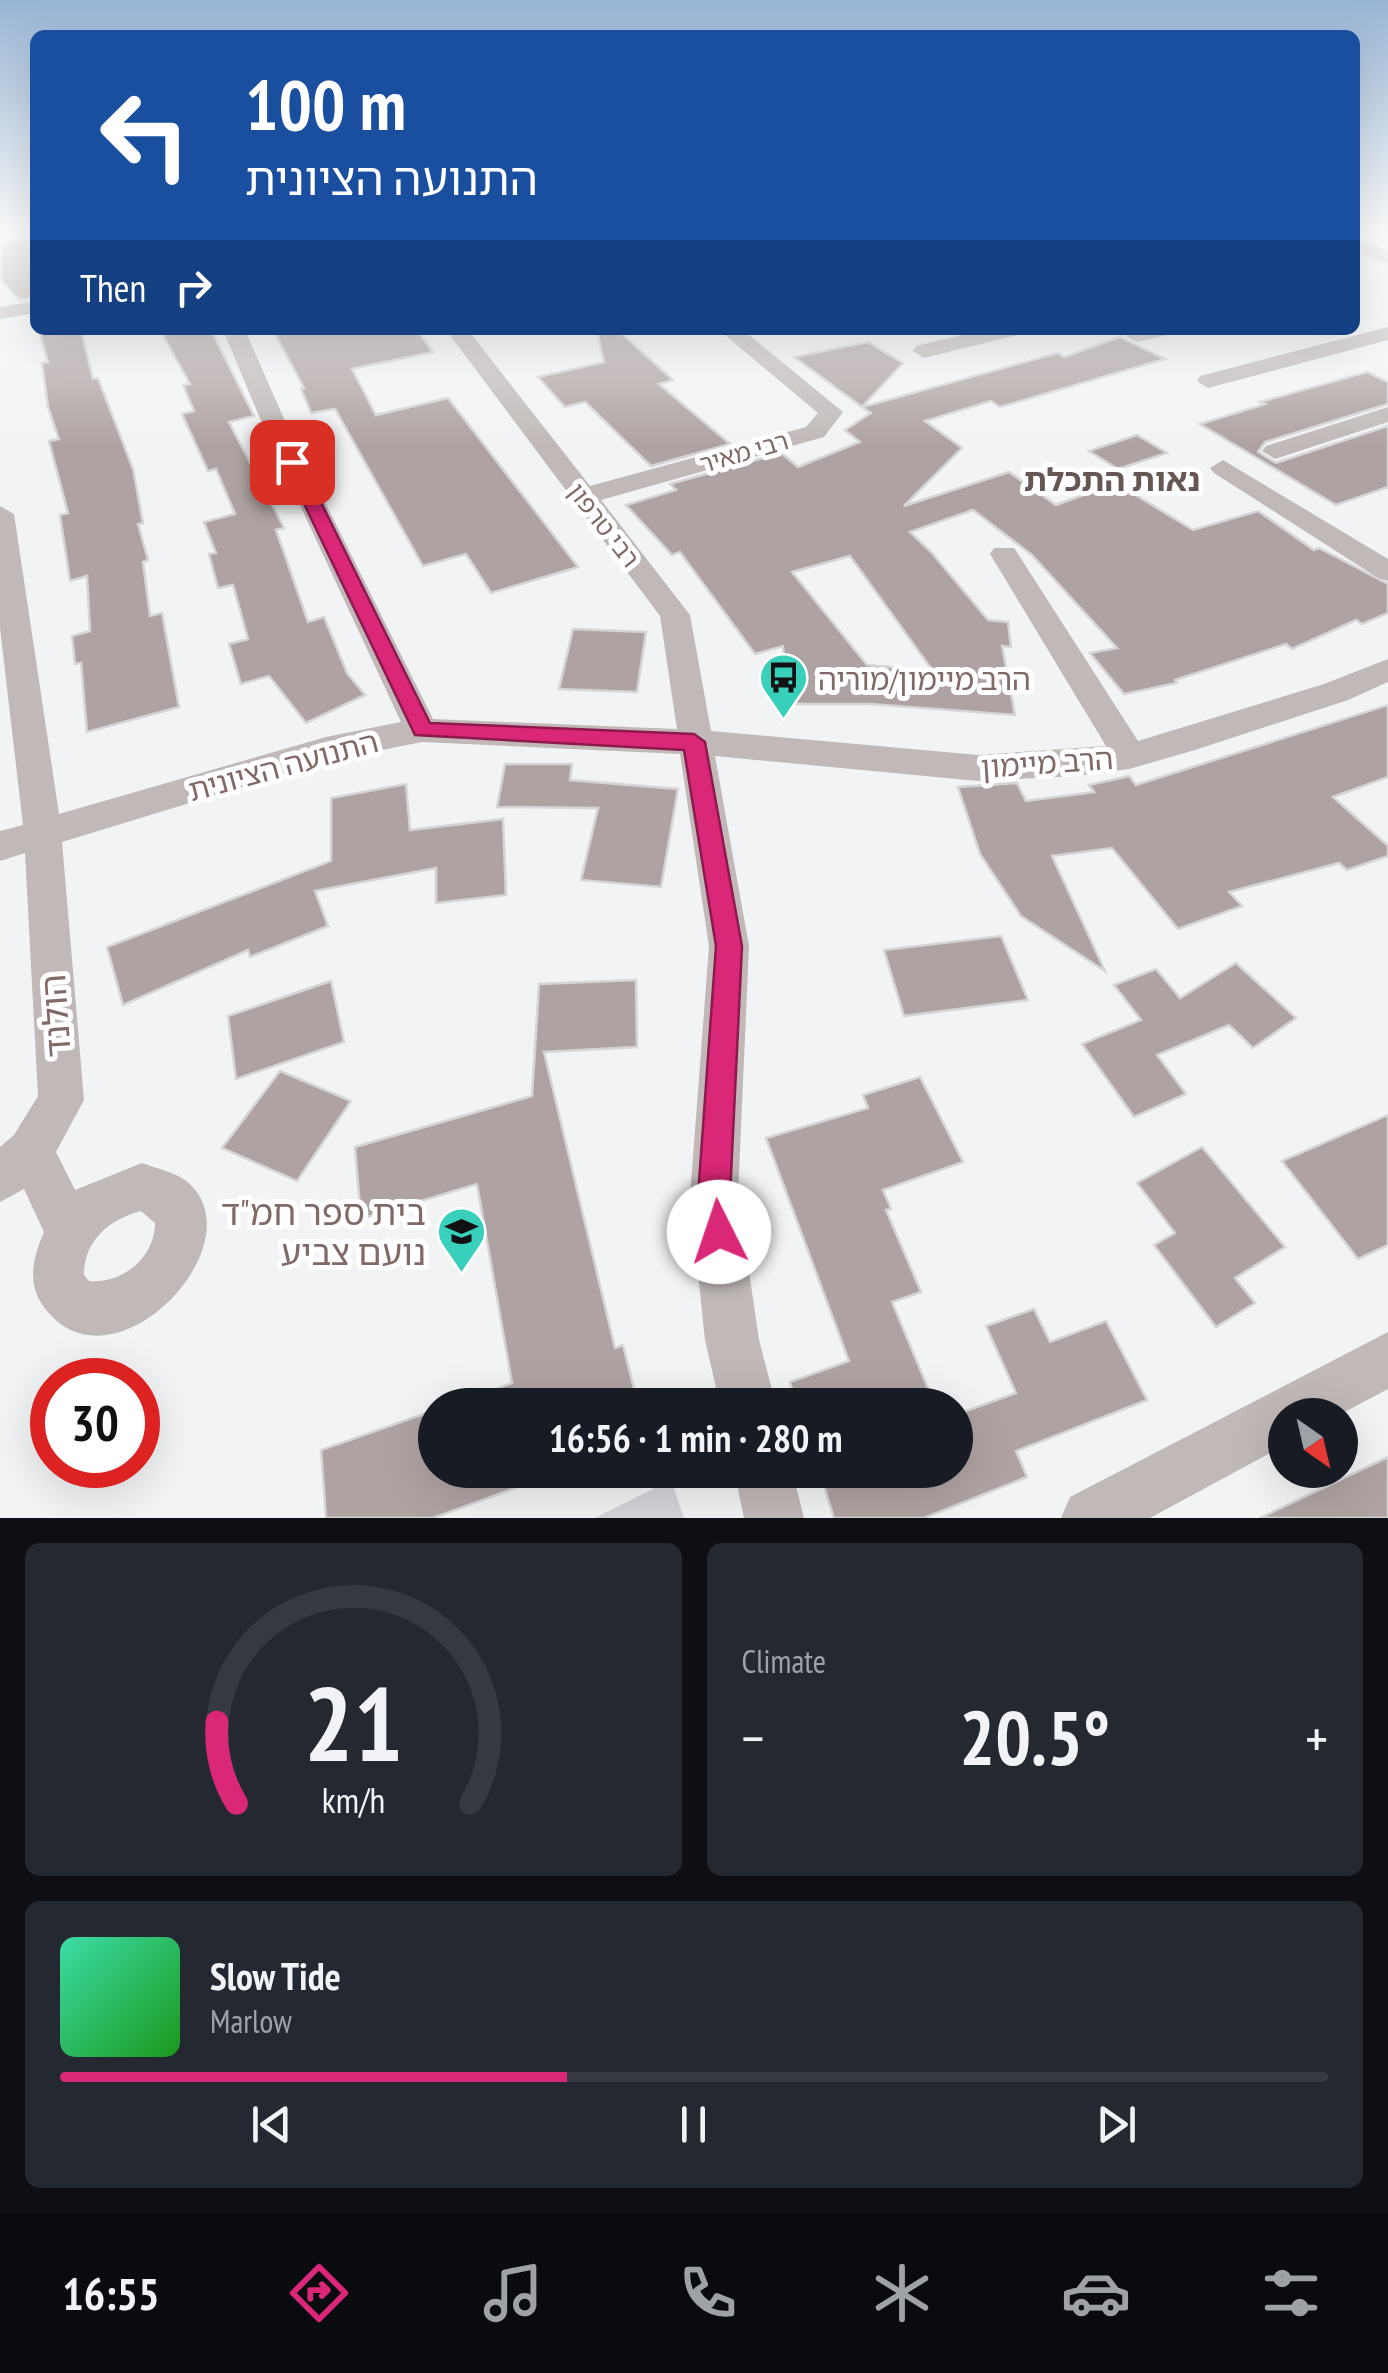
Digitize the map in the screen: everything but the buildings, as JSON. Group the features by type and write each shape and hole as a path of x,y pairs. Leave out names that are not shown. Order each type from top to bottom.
{"street":[{"path":"0,313 30,307"},
{"path":"1208,381 1388,333"},
{"path":"236,335 276,428 422,730"},
{"name":"רבי טרפון","path":"462,335 675,615 729,946 714,1196 732,1340 744,1388"},
{"name":"רבי מאיר","path":"582,497 815,432 830,412 736,335"},
{"path":"924,351 989,335"},
{"path":"1275,450 1388,414"},
{"path":"1223,468 1388,572"},
{"name":"הולנד","path":"0,514 6,626 42,832 61,1100 16,1164"},
{"path":"1004,554 1129,756"},
{"name":"הרב מיימון","path":"694,742 978,768 1129,756 1336,692 1388,670"},
{"name":"התנועה הציונית","path":"0,846 326,749 422,730 694,742"},
{"path":"16,1164 69,1232"},
{"path":"1091,1518 1388,1359"},
{"path":"767,1488 774,1518"}],"shaded area":[{"path":"655,1488 674,1488 684,1518 595,1518"}],"place":[{"name":"הרב מיימון/מוריה","path":"783,720"},
{"name":"בית ספר חמ\"ד נועם צביע","path":"461,1274"}],"district":[{"name":"נאות התכלת","path":"1112,479"}],"route":[{"path":"292,462 422,730 694,742 729,946 714,1196 719,1232"}]}
